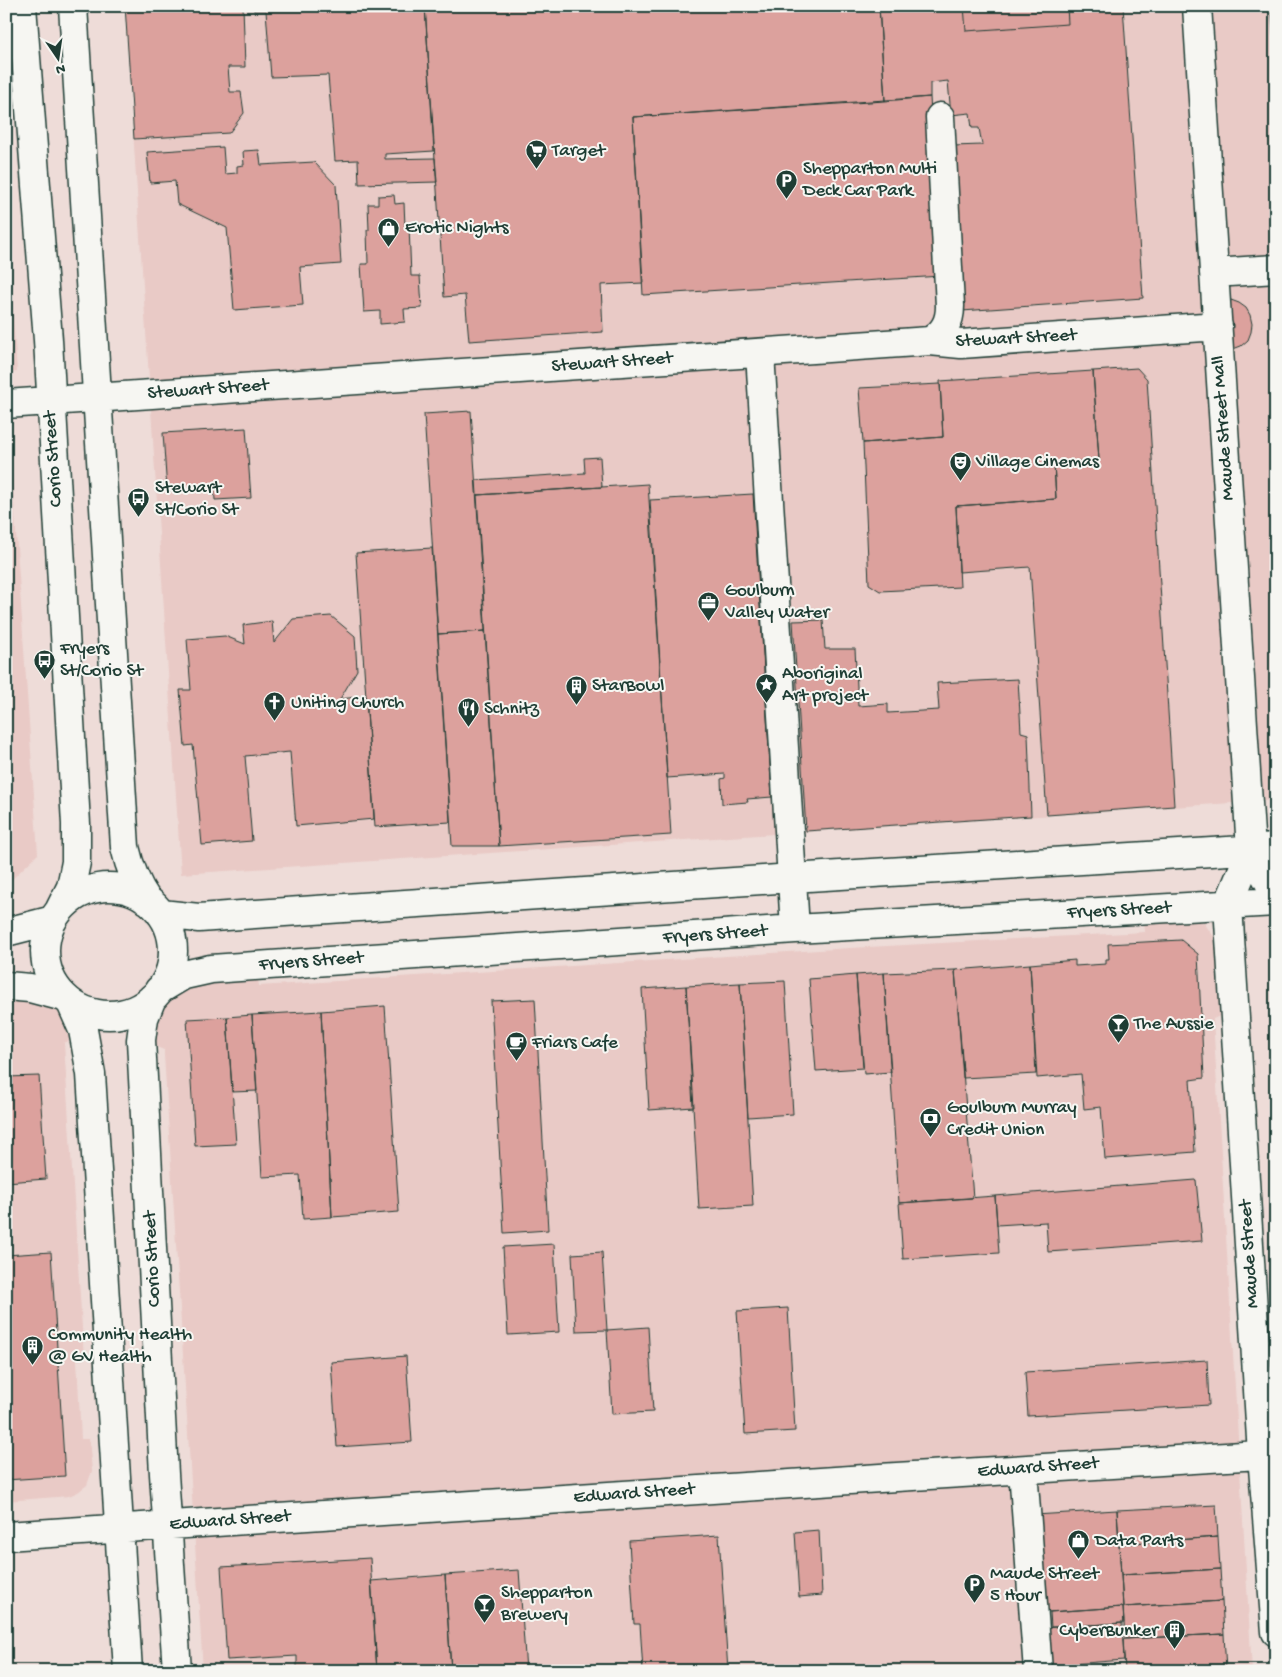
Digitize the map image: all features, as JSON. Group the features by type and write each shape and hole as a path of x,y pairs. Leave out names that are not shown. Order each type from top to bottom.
{"street":[{"name":"Corio Street","path":"22,6 48,340 76,850 76,862 71,887 56,915"},
{"path":"6,986 30,988 67,1000 87,1011 104,1015 121,1014 138,1008 156,994 170,972 173,952 170,932 138,883 128,860 125,847 96,398 74,6"},
{"name":"Maude Street Mall","path":"1198,6 1218,326 1263,849"},
{"path":"930,341 938,336 946,326 950,314 940,117"},
{"path":"1214,273 1276,269"},
{"name":"Stewart Street","path":"6,404 930,341 961,344 1218,326"},
{"path":"760,353 795,929"},
{"path":"128,1671 92,1074 83,1030 67,1000 52,980 45,960 45,939 56,915 79,894 102,887 126,889 154,907 199,918 792,878 1263,849"},
{"path":"1263,849 1276,895"},
{"path":"1228,905 1263,849"},
{"name":"Fryers Street","path":"156,994 184,975 212,969 795,929 1276,902"},
{"name":"Maude Street","path":"1228,905 1269,1454 1276,1632"},
{"path":"6,932 56,915"},
{"name":"Corio Street","path":"156,994 144,1018 141,1040 164,1474 177,1671"},
{"name":"Edward Street","path":"6,1536 1269,1454"},
{"path":"1023,1470 1038,1671"}],"shaded area":[{"path":"125,6 1276,6 1276,800 181,874"},
{"path":"6,215 17,372 6,373"},
{"path":"6,445 10,445 38,854 6,885"},
{"path":"1144,919 1192,919 1204,923 1217,941 1222,1015 1213,1019 1252,1671 203,1671 164,1050 154,1046 152,1033 164,1004 169,998 183,988 257,974 259,986 850,948 1145,932"},
{"path":"13,997 51,1004 59,1011 71,1030 73,1039 64,1043 84,1359 77,1360 81,1439 89,1439 92,1471 87,1485 69,1496 6,1501 6,1000"}],"building":[{"path":"125,6 243,6 245,67 228,67 230,92 241,92 244,113 229,133 134,139"},
{"path":"254,6 425,6 434,151 385,154 385,159 435,158 437,182 359,184 358,160 335,161 328,75 271,77 266,11 254,11"},
{"name":"Target","path":"425,6 879,6 885,101 633,117 643,283 601,285 603,332 469,341 465,295 444,297"},
{"path":"879,6 1123,6 1143,298 962,311 953,146 982,145 979,128 972,128 970,113 951,115 948,81 930,83 930,97 885,101"},
{"path":"964,6 1067,6 1068,24 966,31"},
{"path":"1271,6 1276,6 1276,74 1275,57"},
{"name":"Shepparton Multi Deck Car Park","path":"930,97 941,276 643,295 633,117"},
{"path":"223,147 225,174 237,173 237,166 244,165 243,151 259,150 261,165 314,162 336,185 341,264 300,267 303,305 234,310 227,228 177,204 175,181 150,183 147,152"},
{"name":"Erotic Nights","path":"394,195 395,204 404,203 405,226 409,226 411,276 420,276 422,308 404,309 405,322 380,324 380,311 364,312 361,264 368,264 368,204 378,204 378,196"},
{"path":"1231,300 1246,308 1252,324 1248,340 1241,346 1225,350 1222,301"},
{"path":"1137,368 1147,379 1174,806 1047,815 1030,567 959,572 956,506 1056,499 1054,463 1099,460 1093,371"},
{"name":"Village Cinemas","path":"1093,371 1099,460 1054,463 1056,499 956,506 960,587 880,591 869,584 863,443 943,437 940,381"},
{"path":"940,384 943,437 863,443 859,388"},
{"path":"471,411 485,631 438,634 424,414"},
{"path":"246,428 251,498 215,500 214,487 167,491 163,433"},
{"path":"600,457 602,487 477,495 476,480 585,473 584,458"},
{"name":"StarBowl","path":"648,484 671,835 499,846 477,495"},
{"name":"Goulburn Valley Water","path":"753,494 772,797 747,799 748,802 722,804 721,779 725,778 725,774 667,778 650,500"},
{"path":"432,548 450,822 375,827 356,553"},
{"name":"Uniting Church","path":"331,616 355,636 357,670 340,699 366,696 374,819 296,826 290,752 245,756 252,841 202,845 193,745 185,746 180,690 191,690 187,639 225,636 245,644 243,625 272,621 274,643 293,619"},
{"path":"823,620 825,649 855,649 858,706 888,704 888,713 939,710 937,683 1018,679 1021,732 1028,734 1031,816 806,831 793,621"},
{"name":"Schnitz","path":"485,631 499,846 452,846 438,634"},
{"name":"The Aussie","path":"1181,940 1198,954 1204,1078 1190,1080 1195,1152 1105,1159 1101,1107 1084,1109 1081,1074 1037,1078 1030,964 1075,960 1075,966 1106,964 1106,959 1109,959 1108,944"},
{"path":"1030,964 1036,1074 963,1078 955,970"},
{"name":"Goulburn Murray Credit Union","path":"955,970 973,1198 899,1203 884,973"},
{"path":"884,973 891,1072 864,1074 856,975"},
{"path":"856,975 863,1068 816,1071 809,979"},
{"path":"785,981 793,1114 748,1117 740,983"},
{"path":"740,983 753,1206 699,1209 686,986"},
{"path":"686,986 694,1107 649,1110 642,989"},
{"name":"Friars Cafe","path":"535,999 548,1230 504,1233 491,1001"},
{"path":"385,1006 399,1212 332,1217 321,1011"},
{"path":"321,1011 332,1217 303,1219 300,1175 262,1177 252,1015"},
{"path":"252,1015 257,1091 232,1092 227,1017"},
{"path":"227,1017 236,1144 195,1146 187,1019"},
{"path":"39,1076 46,1179 6,1182 6,1077"},
{"path":"1196,1180 1202,1241 1048,1252 1046,1222 997,1225 995,1196"},
{"path":"995,1196 999,1253 903,1259 899,1203"},
{"path":"554,1244 559,1332 508,1335 503,1247"},
{"name":"Community Health @ GV Health","path":"51,1252 65,1476 6,1480 6,1255"},
{"path":"602,1252 607,1330 576,1331 572,1254"},
{"path":"788,1308 795,1431 745,1434 737,1311"},
{"path":"648,1327 653,1412 612,1414 607,1330"},
{"path":"406,1356 412,1442 337,1447 331,1362"},
{"path":"1207,1360 1209,1405 1028,1416 1025,1372"},
{"path":"1216,1505 1218,1537 1119,1544 1117,1510"},
{"name":"Data Parts","path":"1117,1510 1123,1607 1047,1612 1046,1594 1040,1594 1035,1515"},
{"path":"819,1530 822,1595 799,1597 795,1532"},
{"path":"719,1535 728,1671 643,1671 640,1624 634,1624 629,1541"},
{"path":"1218,1537 1220,1569 1121,1575 1119,1544"},
{"path":"370,1558 377,1671 297,1671 297,1656 227,1660 221,1567"},
{"path":"1220,1569 1222,1601 1123,1607 1121,1575"},
{"name":"Shepparton Brewery","path":"519,1570 526,1671 451,1671 445,1575"},
{"path":"445,1575 451,1671 377,1671 371,1581"},
{"path":"1222,1601 1224,1634 1125,1639 1123,1607"},
{"path":"1123,1607 1124,1623 1051,1627 1050,1612"},
{"path":"1122,1623 1124,1660 1046,1666 1043,1628"},
{"name":"CyberBunker","path":"1224,1634 1226,1671 1125,1671 1123,1639"}],"place":[{"name":"Target","path":"536,170"},
{"name":"Shepparton Multi Deck Car Park","path":"787,199"},
{"name":"Erotic Nights","path":"389,247"},
{"name":"Village Cinemas","path":"960,481"},
{"name":"Stewart St/Corio St","path":"139,518"},
{"name":"Goulburn Valley Water","path":"709,621"},
{"name":"Fryers St/Corio St","path":"44,679"},
{"name":"Aboriginal Art project","path":"766,704"},
{"name":"StarBowl","path":"576,705"},
{"name":"Uniting Church","path":"275,722"},
{"name":"Schnitz","path":"468,728"},
{"name":"The Aussie","path":"1118,1043"},
{"name":"Friars Cafe","path":"516,1062"},
{"name":"Goulburn Murray Credit Union","path":"931,1138"},
{"name":"Community Health @ GV Health","path":"32,1365"},
{"name":"Data Parts","path":"1079,1560"},
{"name":"Maude Street 5 Hour","path":"974,1604"},
{"name":"Shepparton Brewery","path":"485,1623"},
{"name":"CyberBunker","path":"1174,1650"}]}
